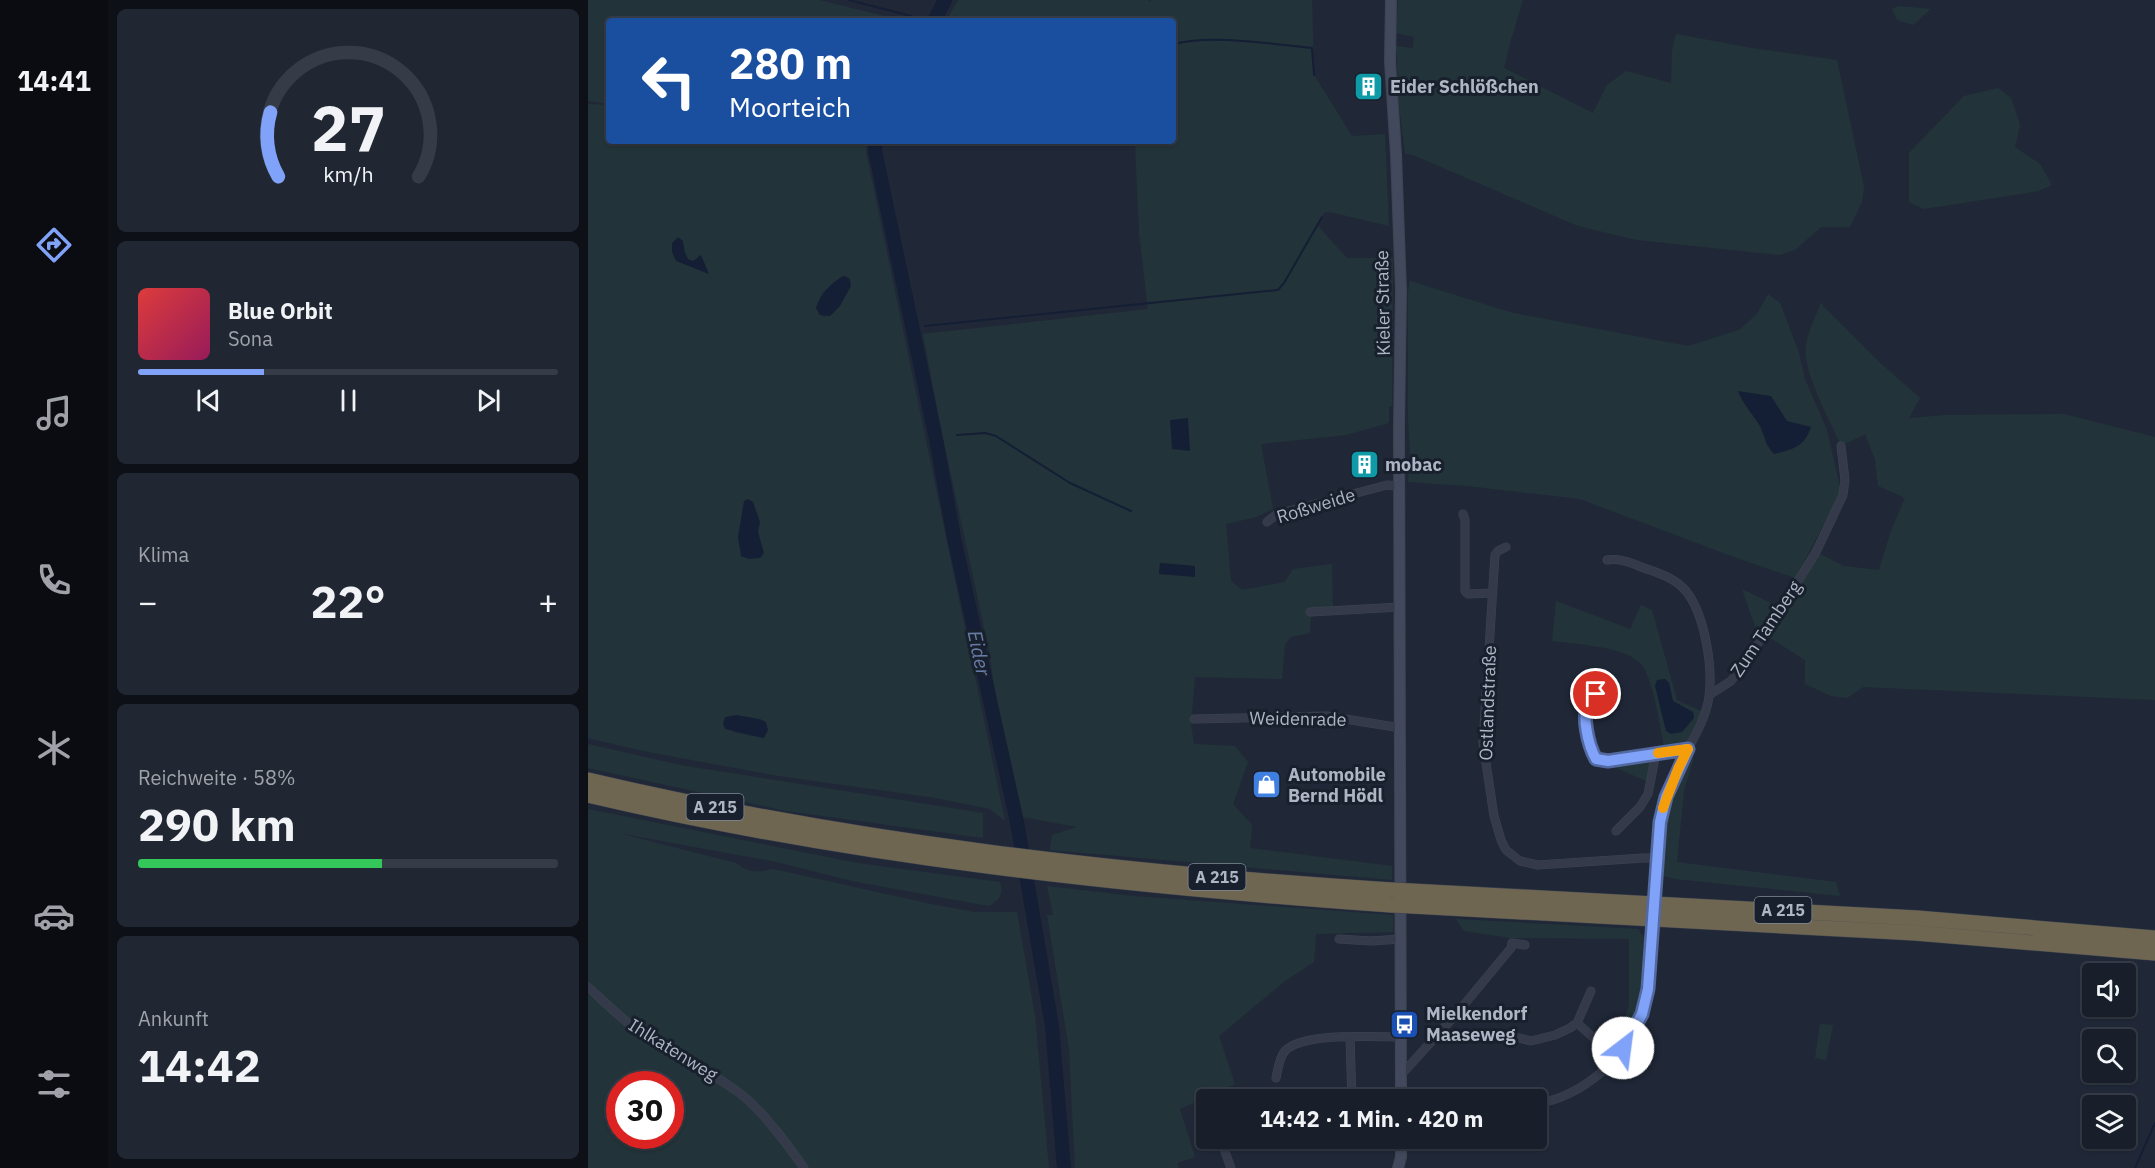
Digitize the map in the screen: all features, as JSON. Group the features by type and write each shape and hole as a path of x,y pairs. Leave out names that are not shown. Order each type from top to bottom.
{"highway":[{"name":"A 215","path":"588,780 697,804 1003,861"},
{"name":"A 215","path":"588,795 693,818 842,845 1045,867 1189,875 1411,899 2010,939 2155,953"},
{"name":"A 215","path":"1411,899 1917,918 2155,938"}],"street":[{"name":"Kieler Straße","path":"1390,0 1401,291 1401,1089"},
{"name":"Zum Tamberg","path":"1709,695 1731,681 1764,635 1816,552 1843,495 1845,480 1841,446"},
{"name":"Roßweide","path":"1266,522 1277,514 1387,485 1400,486"},
{"path":"1464,514 1465,591 1468,594 1493,593"},
{"name":"Ostlandstraße","path":"1506,548 1495,555 1483,743 1494,816 1501,840 1506,850 1520,861 1539,865 1657,858"},
{"path":"1547,1101 1581,1088 1602,1073 1630,1038 1642,1014 1648,989 1652,948 1660,822 1666,797 1706,713 1709,695 1710,671 1705,639 1694,603 1686,590 1674,580 1627,561 1607,560"},
{"path":"1310,612 1400,607"},
{"path":"1596,694 1589,700 1586,714 1588,740 1596,759 1608,761 1688,749"},
{"name":"Weidenrade","path":"1194,719 1327,716 1401,729"},
{"path":"1616,831 1640,807 1648,794 1656,753"},
{"path":"1339,939 1371,941 1401,939"},
{"path":"1401,1075 1458,1012 1512,944 1525,945"},
{"name":"Ihlkatenweg","path":"588,987 630,1025 659,1045 706,1069 741,1093 804,1168"},
{"path":"1515,1037 1531,1041 1555,1035 1576,1023 1591,991"},
{"path":"1576,1023 1616,1058"},
{"path":"1276,1078 1283,1053 1300,1041 1350,1038 1401,1040"},
{"path":"1350,1038 1352,1089"},
{"path":"1224,1149 1232,1168"},
{"path":"1398,1168 1401,1149"}],"shaded area":[{"path":"588,0 819,0 893,18 606,18 606,104 588,101"},
{"path":"958,0 1148,0 1149,2 1152,0 1312,0 1314,75 1352,136 1385,134 1389,226 1330,212 1325,212 1317,225 1347,258 1393,258 1392,406 1389,407 1389,423 1346,435 1261,444 1273,509 1256,517 1226,524 1231,581 1242,590 1285,582 1293,569 1332,564 1333,608 1311,614 1310,633 1291,637 1285,644 1282,679 1195,677 1191,725 1194,744 1235,746 1248,762 1233,804 1252,825 1250,848 1392,866 1392,880 1050,850 1052,835 1077,827 1023,817 996,700 989,650 941,429 923,334 1148,309 1139,232 1135,144 1176,144 1176,18 948,18","holes":["1160,563 1195,566 1195,576 1159,574"]},
{"path":"1398,0 1523,0 1504,68 1593,113 1607,85 1626,71 1671,83 1672,51 1676,34 1837,60 1864,187 1862,202 1850,227 1821,227 1795,250 1779,255 1637,240 1578,226 1413,155 1405,154 1399,106 1396,46 1413,48 1414,37 1396,33"},
{"path":"1898,6 1931,9 1913,25 1897,20 1892,9"},
{"path":"1998,88 2011,98 2020,125 2015,147 2040,164 2052,185 2038,191 1924,209 1909,202 1909,153 1964,96"},
{"path":"588,104 606,105 606,144 867,144 866,152 1005,821 990,809 936,798 779,776 648,752 588,738","holes":["846,276 851,281 842,302 835,310 825,317 820,315 816,308 823,292","740,716 762,720 764,738 733,732"]},
{"path":"1410,281 1513,313 1688,346 1739,330 1757,314 1768,294 1780,303 1799,353 1805,379 1827,430 1840,487 1838,498 1795,578 1580,499 1468,486 1408,482 1410,450 1408,292","holes":["1771,396 1786,421 1810,427 1767,446 1761,429"]},
{"path":"1821,302 1877,360 1920,398 1909,418 1946,415 2064,414 2155,437 2155,700 1863,687 1847,698 1831,696 1805,684 1805,660 1756,629 1742,589 1781,608 1816,552 1844,566 1879,570 1891,531 1905,498 1878,486 1875,459 1865,434 1841,446 1818,396 1808,369 1806,346"},
{"path":"1556,601 1630,629 1641,605 1652,610 1677,700 1706,713 1688,749 1665,751 1653,691 1645,670 1633,657 1611,649 1552,641","holes":["1669,683 1672,701 1693,712 1666,731"]},
{"path":"588,744 680,765 983,813 983,838 786,811 588,768"},
{"path":"1656,753 1651,783 1600,761"},
{"path":"1694,758 1684,790 1677,862 1836,882 1840,896 1664,876 1663,857 1670,803 1688,759"},
{"path":"588,809 857,863 1000,882 1002,890 1000,896 989,906 852,881 777,862 618,833 736,863 753,871 773,869 974,912 1017,912 1035,1016 1049,1168 588,1168"},
{"path":"1047,886 1133,896 1393,915 1393,932 1316,934 1314,962 1285,981 1219,1036 1235,1084 1224,1089 1196,1089 1196,1102 1180,1109 1195,1157 1177,1163 1179,1168 1075,1168 1069,1049 1047,915 1053,915"},
{"path":"1456,919 1638,929 1647,941 1644,983 1631,1022 1618,1046 1612,1042 1623,1024 1629,1005 1629,939 1511,938 1464,931"},
{"path":"1820,1024 1833,1025 1826,1060 1815,1058"}],"water":[{"path":"678,237 683,241 688,259 693,261 701,255 709,274 676,261 672,252 672,243"},
{"path":"843,276 849,278 851,286 840,306 830,316 820,315 816,308 820,298"},
{"path":"1738,391 1771,396 1787,421 1811,427 1805,439 1793,449 1774,454"},
{"path":"1188,418 1190,451 1172,449 1170,420"},
{"path":"748,499 753,502 760,522 758,532 764,553 760,558 749,559 741,556 738,537 744,501"},
{"path":"1160,563 1195,566 1195,577 1159,574"},
{"path":"1665,679 1669,683 1673,701 1693,712 1694,718 1682,732 1671,734 1666,731 1655,686 1657,680"},
{"path":"737,715 766,722 768,730 764,738 725,729 723,724 725,717"}],"waterway":[{"path":"849,0 915,18"},
{"name":"Eider","path":"936,18 945,0"},
{"path":"1176,43 1224,40 1312,48 1314,75"},
{"name":"Eider","path":"876,144 875,151 936,439 954,538 1017,822 1052,1026 1064,1168"},
{"path":"925,326 1278,290 1322,217"},
{"path":"957,435 985,433 996,436 1070,483 1131,511"},
{"path":"2135,1168 2155,1123"}],"slow traffic":[{"path":"1658,753 1688,749 1663,808"}],"place":[{"name":"Eider Schlößchen","path":"1369,87"},
{"name":"mobac","path":"1364,465"},
{"name":"Automobile Bernd Hödl","path":"1267,785"},
{"name":"Mielkendorf Maaseweg","path":"1405,1024"}],"route":[{"path":"1596,694 1589,700 1586,728 1591,750 1596,759 1608,761 1688,749 1666,797 1660,822 1648,989 1642,1014 1623,1048"}]}
